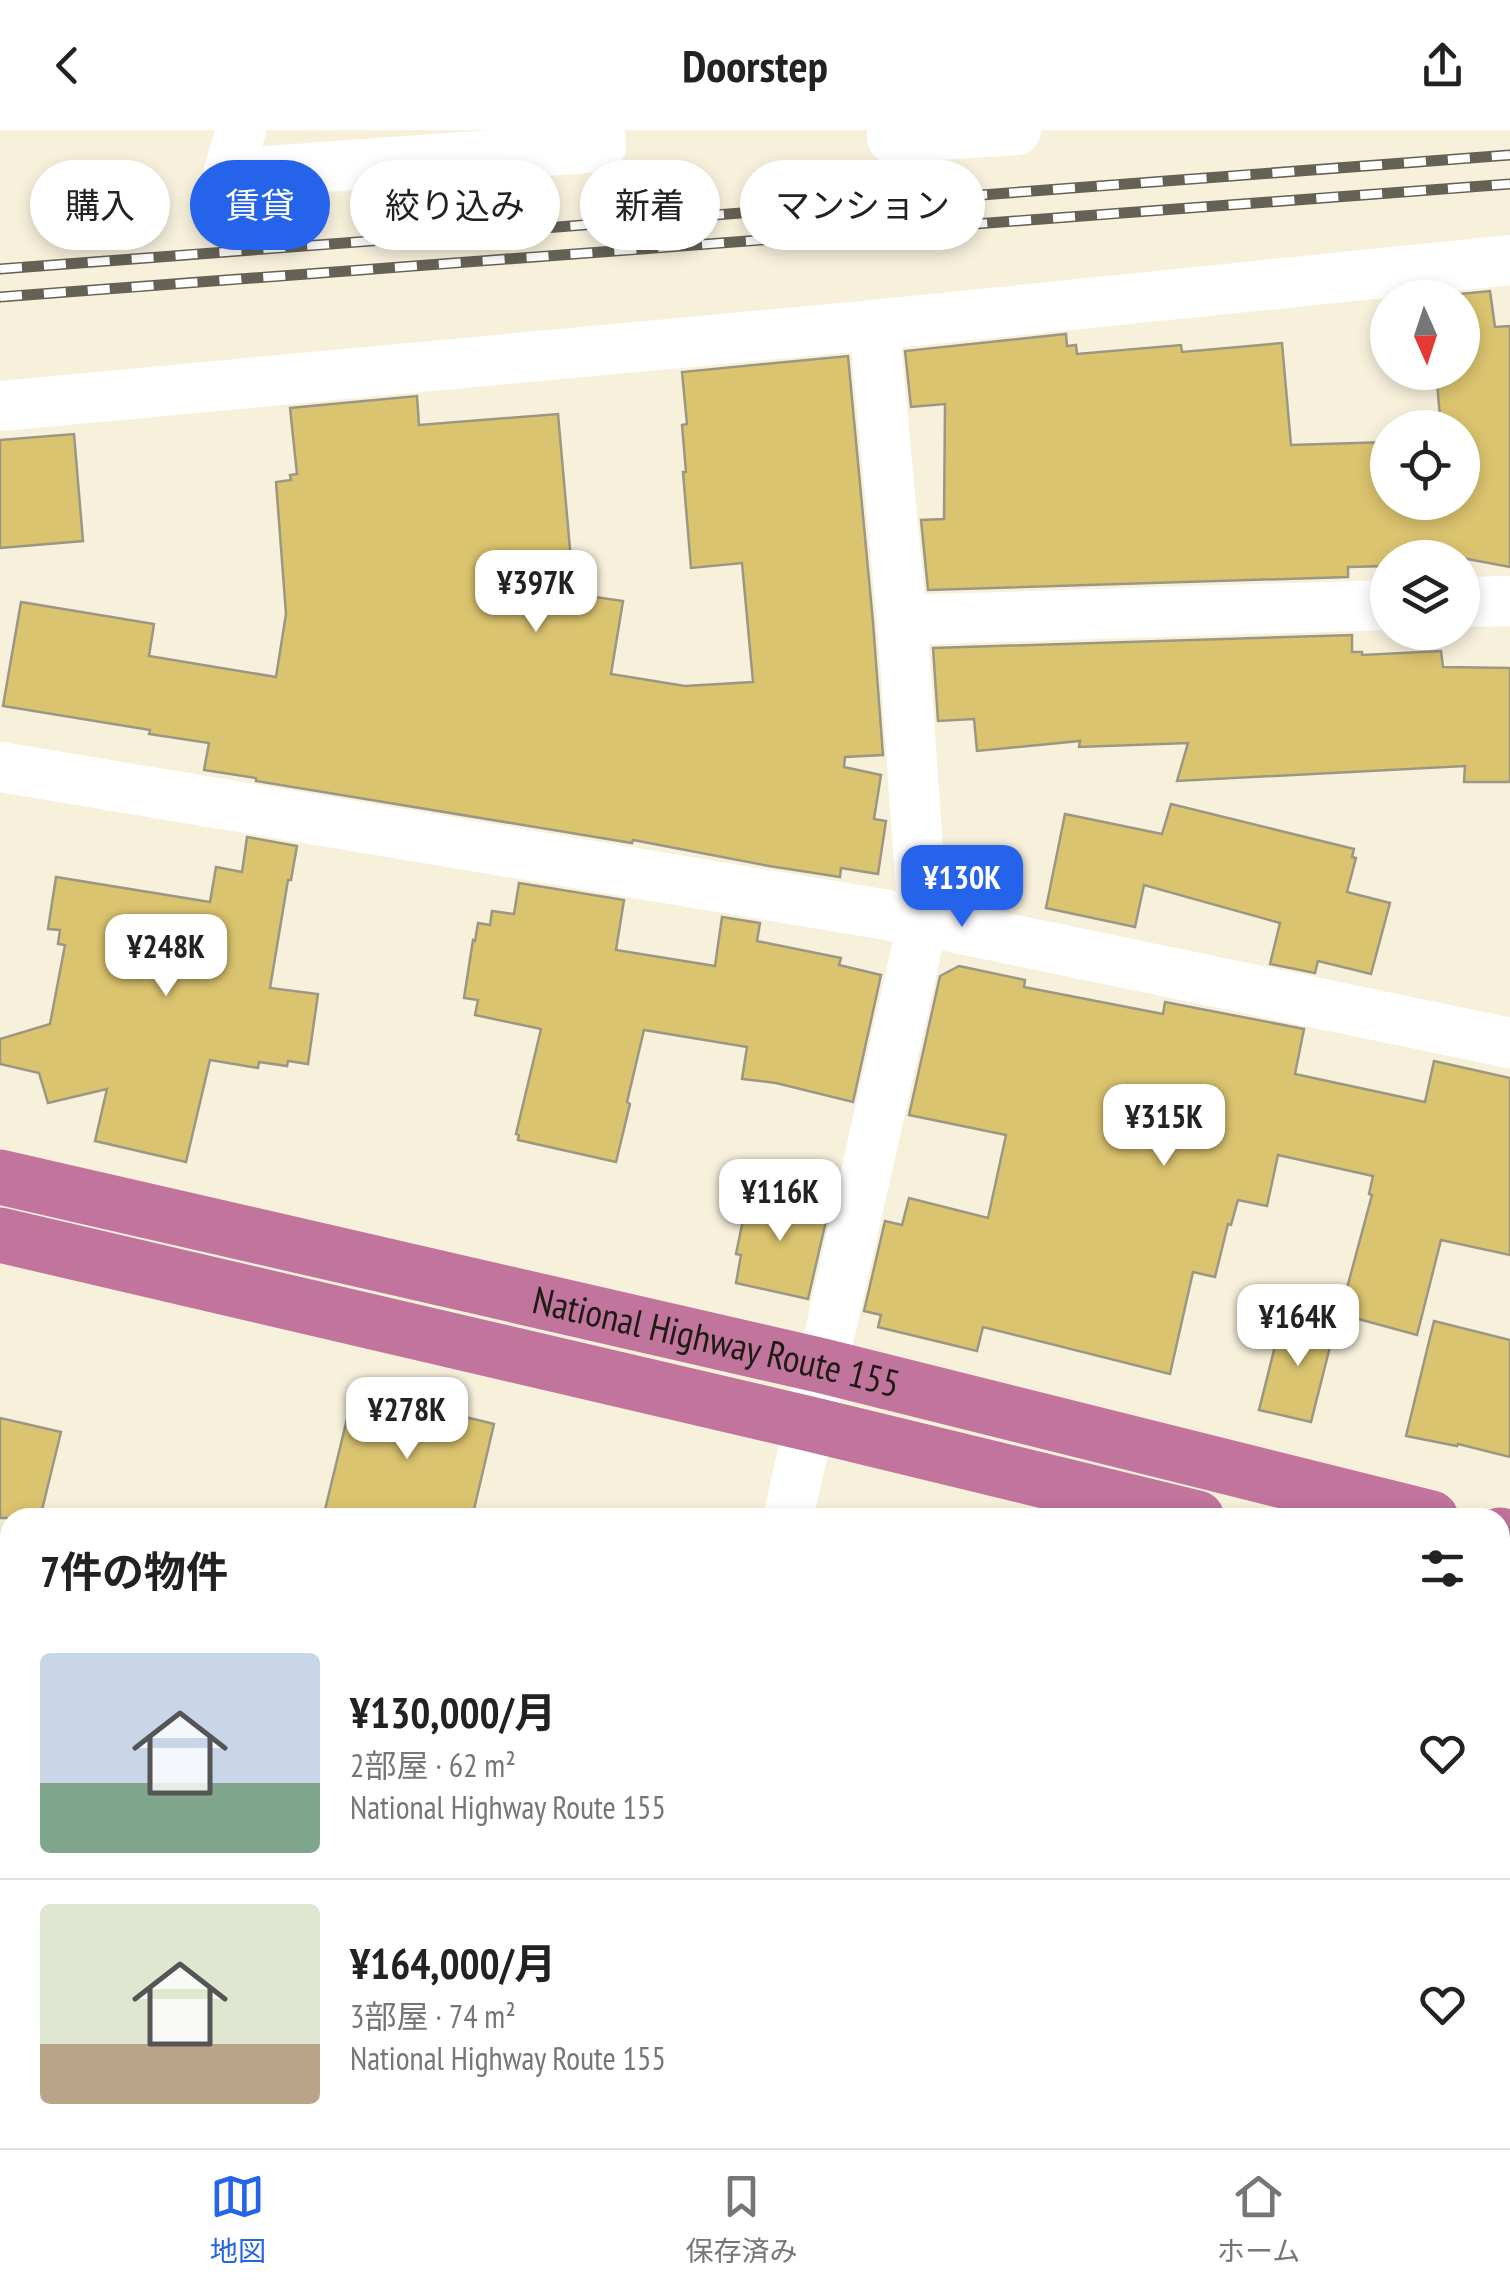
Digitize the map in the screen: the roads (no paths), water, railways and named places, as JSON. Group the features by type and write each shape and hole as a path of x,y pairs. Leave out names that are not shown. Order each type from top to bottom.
{"highway":[{"name":"National Highway Route 155","path":"0,1178 823,1366 1391,1508"},
{"name":"National Highway Route 155","path":"0,1236 1156,1508"}],"street":[{"path":"240,130 228,174 601,148 600,130"},
{"path":"892,130 892,138 1016,130"},
{"path":"0,406 874,325 1510,260"},
{"path":"790,1508 923,921 902,620 874,325"},
{"path":"1480,602 1510,601"},
{"path":"902,620 1370,605"},
{"path":"0,767 923,921 1510,1043"}],"railway":[{"path":"0,269 1510,155"},
{"path":"0,297 1510,184"}]}
